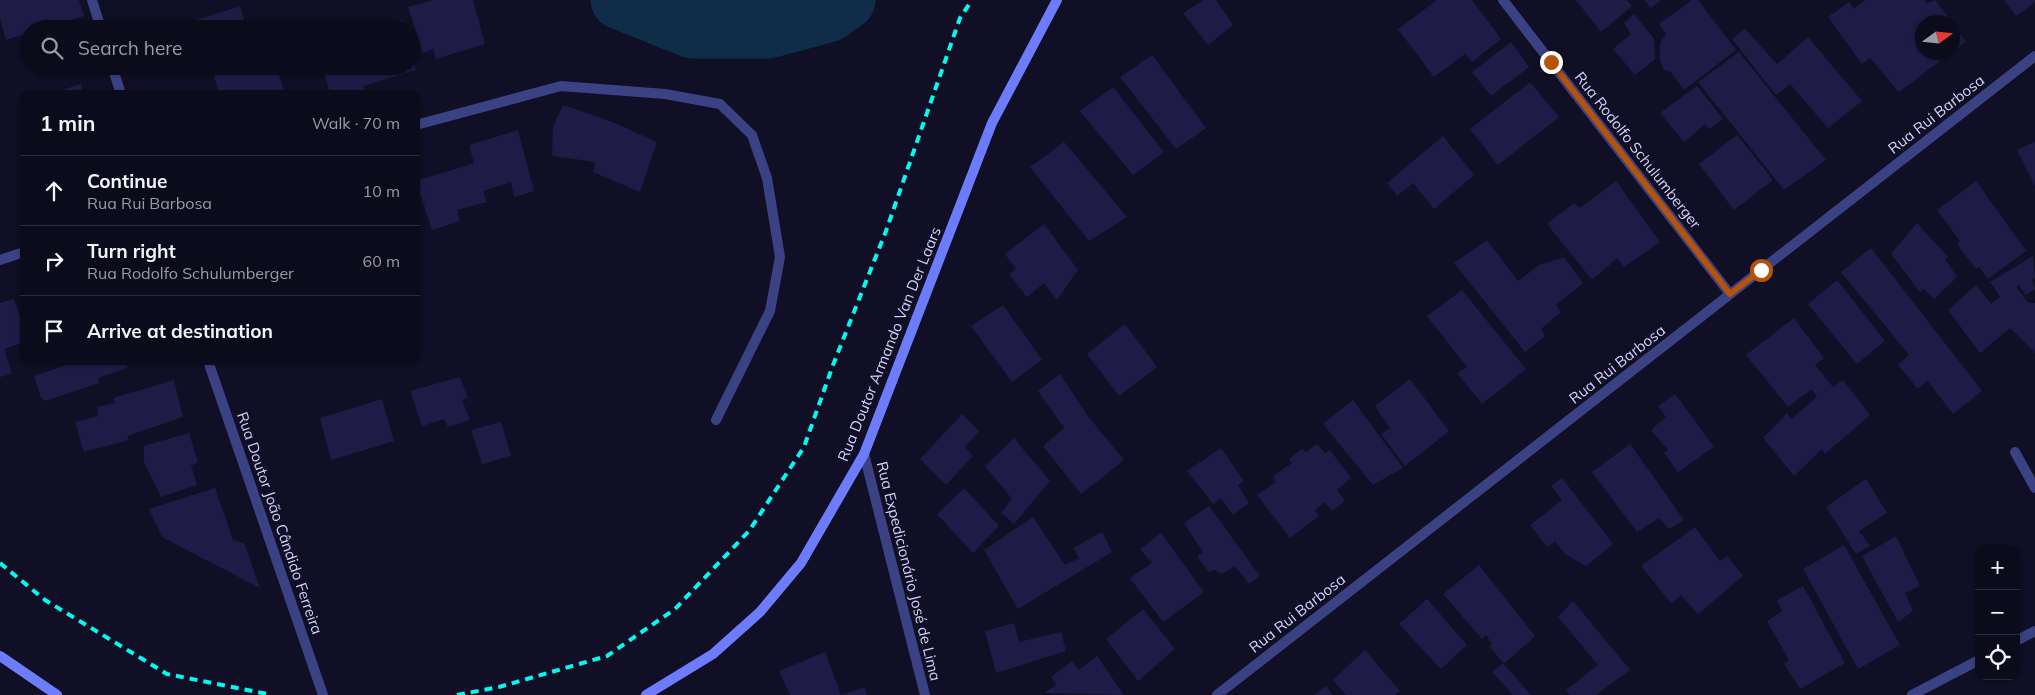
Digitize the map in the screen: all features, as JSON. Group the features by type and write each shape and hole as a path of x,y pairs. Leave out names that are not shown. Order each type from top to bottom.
{"main road":[{"name":"Rua Doutor Armando Van Der Laars","path":"646,695 713,654 760,612 801,563 864,454 992,123 1057,0"},
{"path":"0,656 57,695"}],"street":[{"path":"92,0 98,20"},
{"name":"Rua Rodolfo Schulumberger","path":"1503,0 1730,294"},
{"name":"Rua Rui Barbosa","path":"1216,695 2035,56"},
{"path":"115,75 120,90"},
{"path":"420,124 561,86 664,94 720,104 752,135 767,178 780,256 770,311 716,420"},
{"path":"0,260 20,253"},
{"name":"Rua Doutor João Cândido Ferreira","path":"209,365 323,695"},
{"path":"2015,452 2035,488"},
{"name":"Rua Expedicionário José de Lima","path":"864,454 926,695"},
{"path":"2020,638 2035,631"},
{"path":"1912,695 1975,662"}],"building":[{"path":"0,0 79,0 84,16 71,20 20,20 20,36 6,40 0,19"},
{"path":"433,0 473,0 485,44 436,59 433,49 423,53 420,44 420,20 412,20 408,7"},
{"path":"1203,0 1216,0 1233,25 1208,45 1183,13"},
{"path":"1437,0 1472,0 1501,39 1472,62 1465,54 1434,77 1398,29"},
{"path":"1576,0 1627,0 1632,6 1601,32"},
{"path":"1644,0 1661,0 1651,8"},
{"path":"1692,0 1698,0 1736,50 1684,90 1670,71 1664,70 1660,61 1660,43 1666,34 1659,24"},
{"path":"1865,0 1924,0 1927,4 1935,0 1947,15 1915,15 1915,60 1941,60 1899,92 1870,58 1862,64 1828,17 1849,2 1854,9"},
{"path":"2004,0 2035,0 2035,2 2016,16"},
{"path":"240,6 244,20 196,20"},
{"path":"1634,14 1654,39 1655,59 1635,75 1613,49 1631,34 1624,23"},
{"path":"1745,29 1777,64 1808,37 1862,101 1828,128 1790,84 1776,95 1732,39"},
{"path":"1960,34 1966,42 1960,46"},
{"path":"1511,42 1529,67 1491,96 1472,72"},
{"path":"1739,52 1826,160 1784,190 1698,82"},
{"path":"1152,55 1206,128 1176,149 1120,77"},
{"path":"279,75 284,90 218,90 214,76"},
{"path":"325,75 399,75 363,86 364,90 329,90"},
{"path":"1530,82 1559,117 1498,165 1470,129"},
{"path":"81,84 83,90 62,90"},
{"path":"1697,86 1723,119 1710,129 1705,124 1684,142 1660,113"},
{"path":"1113,87 1164,152 1133,175 1080,111"},
{"path":"563,105 610,121 657,142 640,192 593,172 595,162 552,156 553,127"},
{"path":"518,130 534,191 514,197 511,182 483,191 487,202 457,210 460,221 432,230 420,193 420,180 474,163 469,145"},
{"path":"1737,135 1773,180 1734,210 1699,164"},
{"path":"1443,136 1474,175 1434,209 1413,183 1397,196 1387,183"},
{"path":"1064,142 1127,217 1089,241 1030,167"},
{"path":"2035,142 2035,186 2017,150"},
{"path":"1616,181 1660,242 1624,267 1617,258 1592,280 1547,224 1574,203 1580,208"},
{"path":"1976,181 2026,251 1988,279 1979,267 1976,269 1957,244 1960,241 1937,210"},
{"path":"1917,223 1948,257 1945,259 1957,277 1934,299 1924,289 1920,292 1891,254"},
{"path":"1044,224 1078,270 1057,300 1044,283 1027,297 1009,274 1016,269 1005,254"},
{"path":"1487,240 1518,281 1539,265 1564,257 1583,283 1556,305 1561,312 1541,329 1545,336 1525,352 1454,263"},
{"path":"1871,248 1982,391 1953,414 1927,380 1918,389 1898,365 1909,355 1841,272"},
{"path":"2033,256 2035,278 2032,279 2035,289 2026,295 2019,285 2016,287 2029,303 2035,303 2035,353 2010,328 1980,353 1948,310 1976,285 1991,304 2000,297 1990,282"},
{"path":"1837,280 1885,341 1857,364 1808,304"},
{"path":"1462,290 1526,369 1482,404 1457,373 1467,367 1427,316"},
{"path":"14,299 20,316 20,343 4,349 12,374 0,377 0,303"},
{"path":"1003,305 1042,360 1012,382 971,326"},
{"path":"1794,318 1824,358 1815,365 1833,387 1843,380 1870,415 1825,454 1822,449 1794,476 1763,438 1787,413 1791,419 1817,397 1812,389 1788,407 1746,355"},
{"path":"1125,324 1157,367 1119,396 1087,354"},
{"path":"66,365 128,365 127,368 98,378 99,383 45,401 41,398 34,376"},
{"path":"1060,374 1087,415 1124,460 1081,494 1043,446 1064,428 1038,391"},
{"path":"460,377 468,398 462,400 470,420 448,427 444,419 422,426 410,391"},
{"path":"1410,379 1449,431 1405,466 1381,434 1390,428 1375,406"},
{"path":"174,380 183,417 127,436 129,440 84,452 75,422 98,416 97,407 115,403 113,398"},
{"path":"1675,394 1714,447 1678,472 1664,453 1668,450 1651,430 1666,417 1658,406"},
{"path":"382,399 394,441 331,460 320,418"},
{"path":"1353,400 1403,468 1373,485 1323,424"},
{"path":"962,414 979,431 965,447 973,456 946,485 920,459"},
{"path":"501,422 511,456 482,464 471,430"},
{"path":"189,433 198,463 191,465 197,485 161,497 144,462 144,446"},
{"path":"1014,438 1050,481 1014,524 1001,513 1012,499 985,466"},
{"path":"1317,444 1325,453 1330,450 1351,478 1337,490 1345,501 1332,511 1325,502 1315,510 1319,516 1290,538 1257,495 1276,482 1273,476 1292,463 1289,459 1302,449 1306,452"},
{"path":"1630,444 1684,520 1669,529 1659,518 1637,532 1592,472"},
{"path":"1221,448 1244,481 1238,485 1249,503 1233,515 1221,498 1213,504 1187,471"},
{"path":"1562,478 1613,544 1586,566 1565,554 1555,541 1547,547 1530,525 1562,500 1551,486"},
{"path":"1866,479 1887,513 1859,531 1870,546 1856,554 1826,507"},
{"path":"215,488 233,540 244,543 260,588 162,537 149,509"},
{"path":"964,488 999,526 973,553 937,514"},
{"path":"1209,506 1260,576 1249,584 1235,566 1222,574 1214,570 1209,572 1197,556 1203,552 1184,523"},
{"path":"1033,517 1065,565 1079,558 1073,548 1102,532 1112,552 1018,609 984,550"},
{"path":"1695,527 1720,561 1727,556 1743,576 1698,614 1681,595 1671,603 1641,566"},
{"path":"1161,533 1204,592 1163,622 1130,578 1152,563 1140,549"},
{"path":"1896,536 1920,586 1905,593 1913,611 1898,622 1862,556"},
{"path":"1844,545 1900,645 1858,669 1803,569"},
{"path":"1479,565 1535,636 1504,664 1489,646 1492,644 1486,635 1482,639 1443,594"},
{"path":"1803,586 1845,663 1800,689 1784,664 1789,660 1767,621 1782,611 1777,600"},
{"path":"1427,599 1467,645 1441,669 1399,624"},
{"path":"1573,601 1630,670 1596,695 1570,695 1566,690 1598,665 1558,617"},
{"path":"1143,609 1175,649 1138,681 1106,639"},
{"path":"1014,623 1019,642 1061,632 1066,651 996,673 985,631"},
{"path":"1365,650 1400,691 1395,695 1346,695 1333,680"},
{"path":"825,652 841,695 790,695 779,671"},
{"path":"1097,656 1124,695 1044,693 1056,685 1051,677 1072,661 1079,670"},
{"path":"1503,663 1531,695 1513,695 1492,672"},
{"path":"1326,686 1333,695 1314,695"},
{"path":"865,687 867,695 841,695"}],"waterway":[{"path":"620,0 692,29 768,29 828,13 846,0"}],"railway":[{"path":"457,695 499,687 607,656 675,609 749,531 804,447 833,365 886,231 960,18 972,0"},
{"path":"0,563 45,600 167,674 272,695"}],"route":[{"path":"1551,62 1730,294 1761,270"}]}
